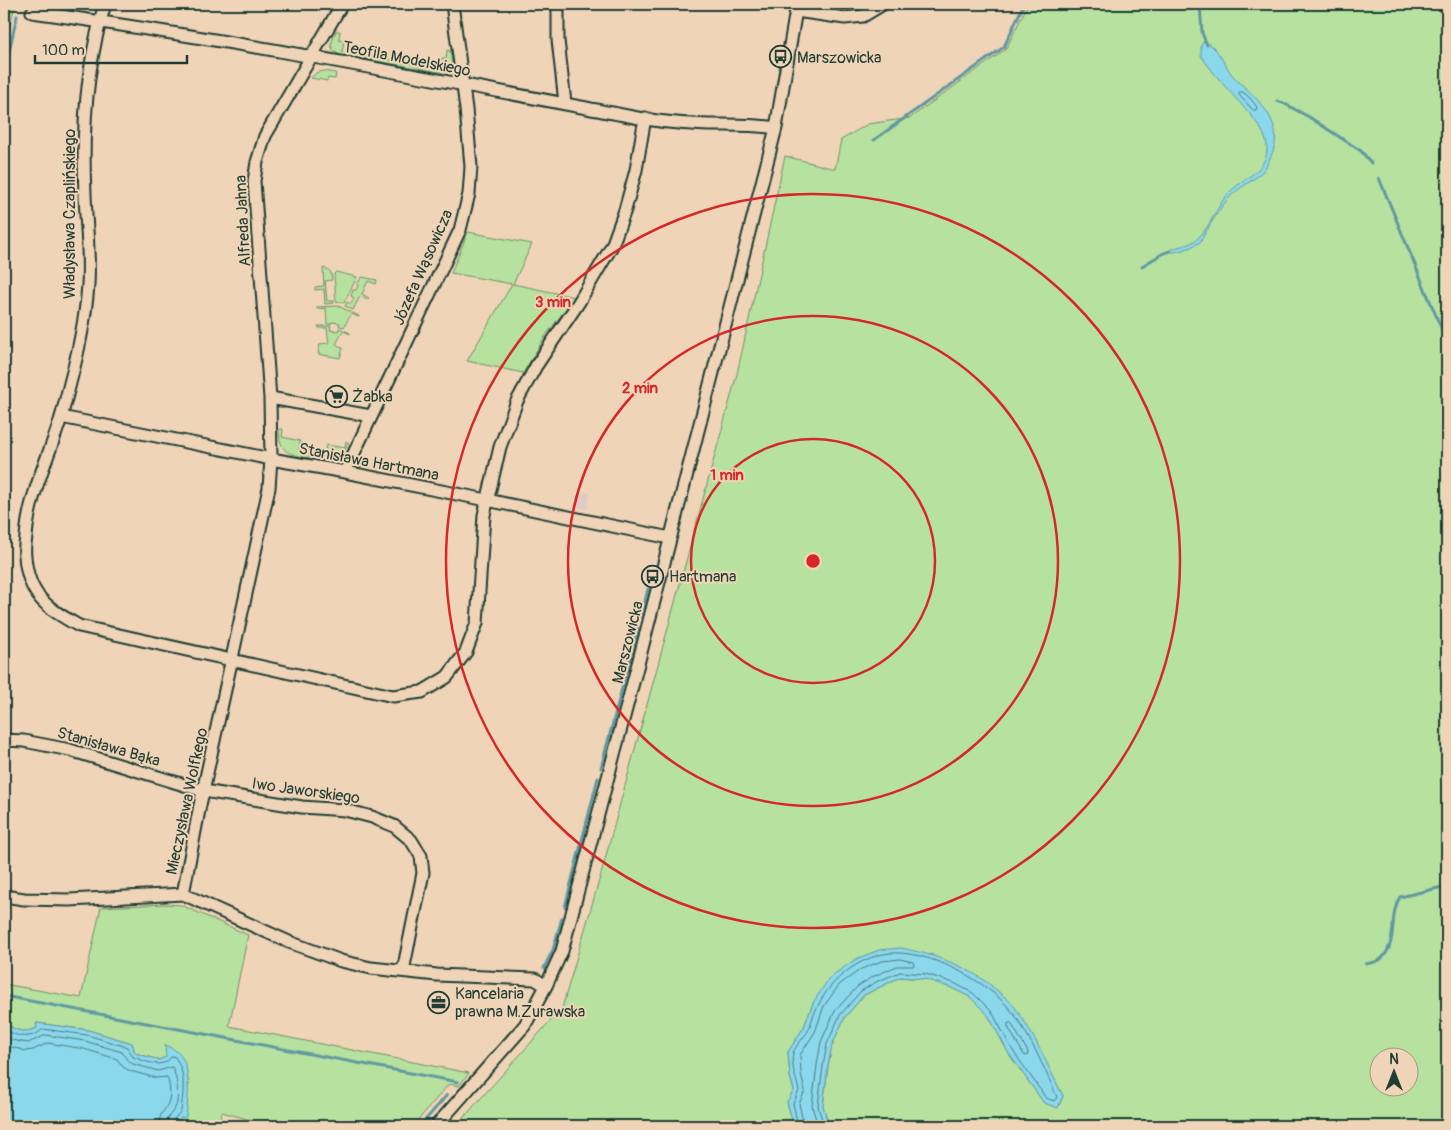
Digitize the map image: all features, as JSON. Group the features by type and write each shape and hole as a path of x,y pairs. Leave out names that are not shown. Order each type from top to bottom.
{"street":[{"name":"Władysława Czaplińskiego","path":"105,4 89,71 84,154 89,240 88,285 83,331 61,417 27,516 24,555 29,578 38,597 52,611 79,626 393,696 422,692 447,677 466,652 478,623 484,515 500,447 517,401 536,366 594,279 612,246 625,210 636,170 645,118"},
{"name":"Alfreda Jahna","path":"271,459 270,398 254,181 257,162 265,136 342,4"},
{"name":"Józefa Wąsowicza","path":"345,472 460,230 470,194 466,109 452,4"},
{"path":"558,4 558,40 565,103"},
{"name":"Marszowicka","path":"436,1126 524,1025 546,986 562,951 776,128 796,7 845,18 863,16 883,4"},
{"name":"Teofila Modelskiego","path":"32,12 100,21 312,57 565,103 619,115 706,125 776,128"},
{"path":"270,398 371,416"},
{"name":"Stanisława Hartmana","path":"61,417 487,500 670,538"},
{"name":"Mieczysława Wolfkego","path":"271,459 269,488 183,894 289,942 341,961 371,968 438,975 535,979 546,986"},
{"name":"Stanisława Bąka","path":"4,740 24,741 70,750 204,791"},
{"name":"Iwo Jaworskiego","path":"204,791 302,807 345,810 372,817 394,826 411,840 421,856 423,873 403,971"},
{"path":"4,896 62,900 183,894"}],"shaded area":[{"path":"579,491 590,493 587,509 576,507"}],"green space":[{"path":"4,4 15,4 4,52"},
{"path":"1028,4 1447,4 1447,1126 829,1126 823,1106 828,1066 832,1045 845,1017 864,995 900,977 925,979 952,988 970,997 988,1015 1009,1054 1044,1103 1058,1107 1063,1096 1028,1028 931,954 814,1001 804,1027 788,1052 790,1076 794,1091 787,1102 794,1126 456,1126 562,1008 601,874 737,374 785,156 835,169 841,140 868,124 910,118 1006,49"},
{"path":"336,31 340,31 339,40 344,41 342,52 439,68 441,58 446,59 447,50 450,51 451,66 448,71 440,72 340,55 333,51 331,44"},
{"path":"324,71 336,73 335,79 328,78 327,81 311,78 316,73"},
{"path":"468,232 532,244 513,284 575,297 546,335 523,373 467,361 512,284 451,273"},
{"path":"323,268 330,272 332,280 325,281 327,301 334,301 334,303 325,304 324,289 315,290 315,287 324,286"},
{"path":"336,272 357,277 344,303 336,301 334,274"},
{"path":"362,277 377,280 376,284 368,281 362,294 369,298 367,300 360,296 353,310 345,306 347,302 351,304 354,298 351,296 353,290 356,290 357,284"},
{"path":"338,306 359,317 351,314 344,327 339,326 340,323 332,322 327,324 326,308 317,309 317,307"},
{"path":"318,326 331,326 330,330 338,331 339,328 350,333 343,331 336,344 343,348 340,358 318,354 320,344 329,343 327,328 319,328"},
{"path":"279,429 283,429 282,437 300,441 299,452 310,454 309,458 286,451 279,437"},
{"path":"346,441 349,443 339,459 331,462 312,459 312,454 324,456 326,445 345,448"},
{"path":"181,905 248,935 229,1026 469,1073 459,1086 449,1084 413,1126 271,1126 222,1112 218,1126 183,1126 178,1121 189,1084 181,1058 166,1057 159,1060 135,1053 132,1043 88,1030 37,1023 37,1028 21,1031 7,1024 6,1017 4,1016 4,984 81,998 101,907"}],"water":[{"path":"1205,39 1205,43 1213,47 1232,75 1253,95 1268,114 1273,124 1275,146 1268,164 1255,178 1236,192 1223,205 1200,242 1184,250 1167,252 1191,243 1198,238 1224,199 1232,190 1260,168 1267,153 1267,143 1258,124 1201,56 1201,46"},
{"path":"901,948 954,963 989,984 1011,1002 1034,1038 1063,1096 1058,1108 1044,1103 1009,1054 988,1015 970,997 952,988 925,979 900,977 864,995 845,1017 832,1045 828,1066 823,1106 829,1126 794,1126 787,1102 794,1090 790,1076 788,1052 804,1027 814,1001 830,977 856,959 879,950"},
{"path":"4,1016 6,1017 7,1024 14,1029 29,1031 37,1028 36,1023 88,1030 132,1043 135,1053 159,1060 166,1057 165,1045 173,1049 181,1057 187,1073 186,1117 180,1118 178,1121 183,1126 4,1126"}],"waterway":[{"path":"874,140 1004,47 1024,4"},
{"path":"1200,4 1202,33 1207,45"},
{"path":"4,74 17,16"},
{"path":"1277,101 1309,117 1361,151 1371,163"},
{"path":"1379,178 1447,342"},
{"path":"1142,266 1170,251"},
{"path":"641,617 648,589"},
{"path":"601,768 638,628"},
{"path":"565,907 598,778"},
{"path":"1366,964 1380,960 1390,945 1394,912 1400,897 1447,886"},
{"path":"544,968 553,950 562,918"},
{"path":"4,996 458,1082"},
{"path":"420,1126 447,1095"}],"place":[{"name":"Marszowicka","path":"781,57"},
{"name":"Żabka","path":"336,396"},
{"name":"Hartmana","path":"653,576"},
{"name":"Kancelaria prawna M.Zurawska","path":"439,1002"}]}
